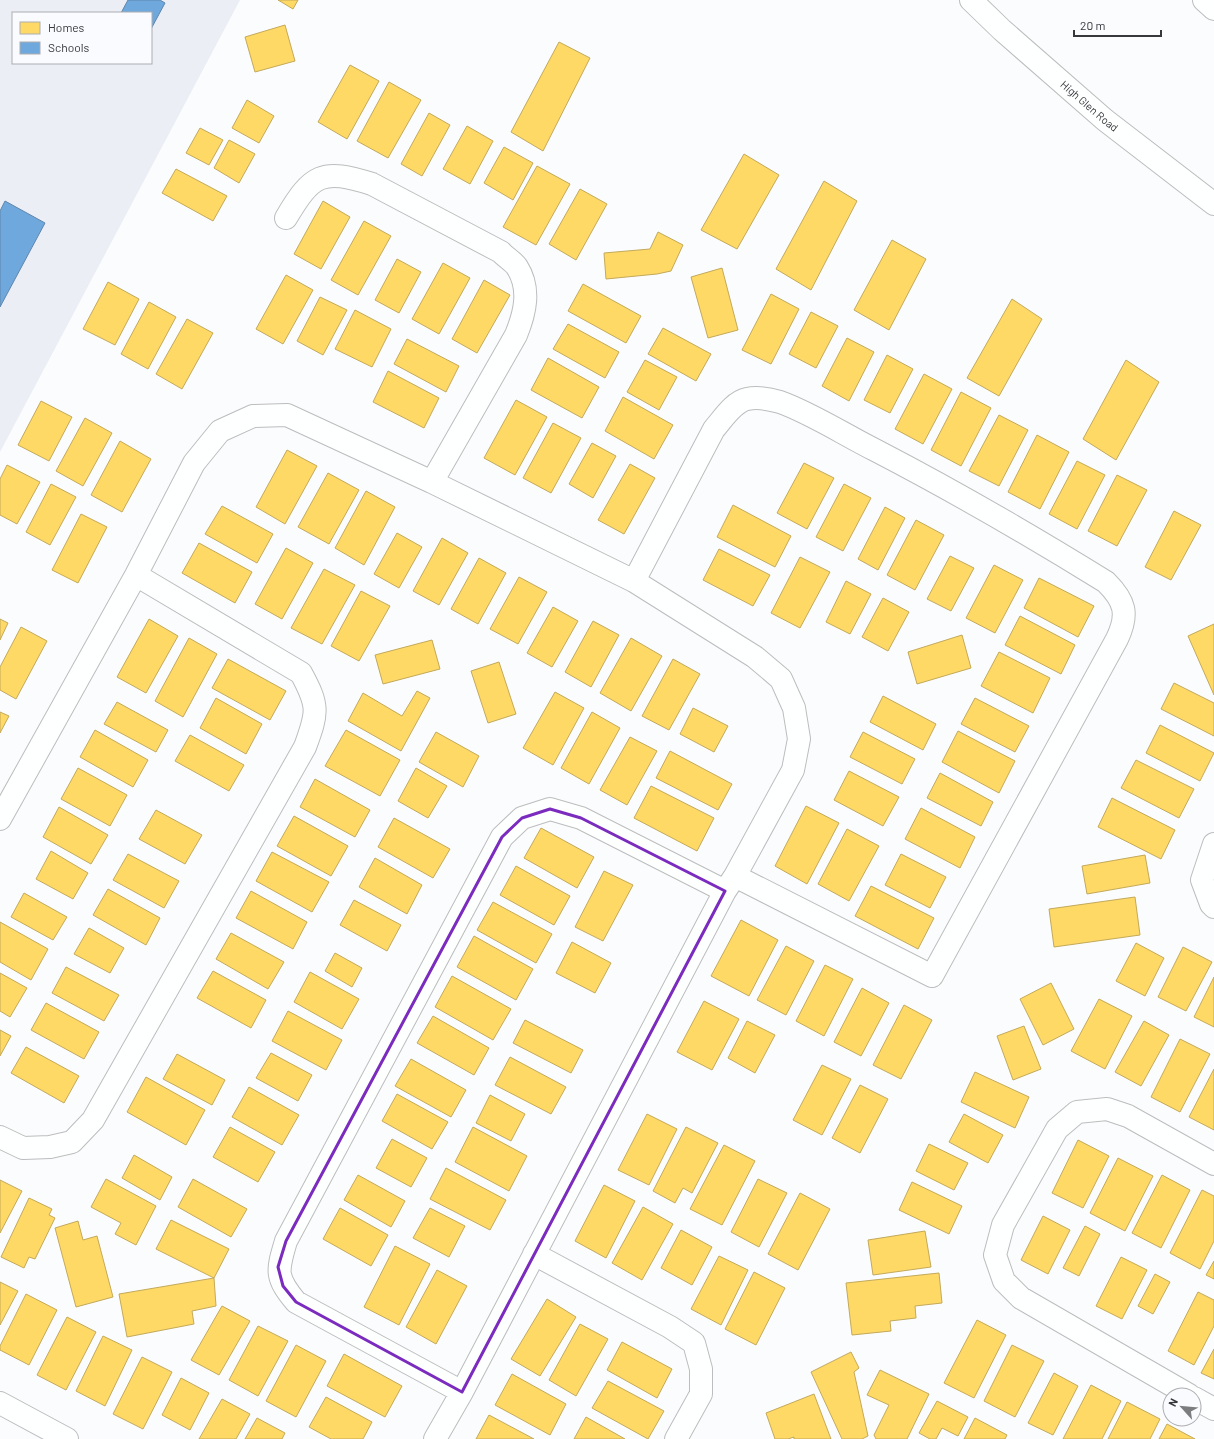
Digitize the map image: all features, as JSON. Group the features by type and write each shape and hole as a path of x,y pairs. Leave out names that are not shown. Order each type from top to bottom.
{"street":[{"name":"High Glen Road","path":"971,0 1002,30 1105,120 1214,204"},
{"path":"1204,0 1214,9"},
{"path":"286,218 298,197 313,180 329,175 350,177 372,184 494,249 516,266 525,288 525,313 516,335 432,482"},
{"path":"462,1392 296,1302 283,1286 278,1267 286,1241 502,837 522,818 550,810 581,818 932,976 1117,639 1125,617 1123,605 1116,592 1106,582 1029,534 953,491 810,416 780,402 761,398 746,399 732,408 714,429 634,581"},
{"path":"0,819 136,575 194,463 220,432 253,416 287,416 432,482 634,581 755,657 781,679 794,708 799,739 792,770 730,884 462,1392 435,1439"},
{"path":"0,1137 24,1148 50,1147 72,1142 93,1120 305,747 315,718 313,694 301,673 136,575"},
{"path":"1214,844 1202,880 1211,904 1214,907"},
{"path":"1175,1387 1021,1298 1004,1281 995,1255 1003,1224 1056,1129 1077,1112 1107,1109 1128,1116 1214,1164"},
{"path":"534,1254 670,1327 694,1343 701,1369 701,1394 676,1439"},
{"path":"0,1402 67,1439"},
{"path":"1202,1402 1214,1409"}],"highlighted area":[{"path":"550,809 581,818 725,891 462,1392 296,1302 283,1286 278,1267 286,1241 502,837 522,818"}],"shaded area":[{"path":"0,0 240,0 0,452"}],"building: Homes":[{"path":"278,0 298,0 293,9"},
{"path":"285,25 295,61 255,72 245,37"},
{"path":"559,42 590,58 543,151 511,132"},
{"path":"350,65 379,81 347,139 318,122"},
{"path":"389,82 421,100 388,158 357,141"},
{"path":"247,100 274,116 259,143 232,128"},
{"path":"429,113 450,125 422,176 401,164"},
{"path":"467,126 493,141 470,184 443,169"},
{"path":"200,128 223,140 209,165 186,153"},
{"path":"229,140 255,154 239,183 214,168"},
{"path":"504,147 533,163 513,200 484,183"},
{"path":"744,154 779,175 737,249 701,230"},
{"path":"537,166 570,184 536,245 503,227"},
{"path":"176,169 227,196 213,221 162,193"},
{"path":"824,181 857,201 811,290 776,269"},
{"path":"580,189 607,204 576,260 549,244"},
{"path":"323,201 350,217 321,269 294,254"},
{"path":"364,221 391,236 358,295 331,280"},
{"path":"658,232 683,245 671,271 657,274 606,279 604,253 650,249"},
{"path":"892,240 926,259 889,330 854,310"},
{"path":"397,259 421,272 399,313 375,300"},
{"path":"443,263 470,278 439,334 412,319"},
{"path":"722,268 738,330 708,338 691,277"},
{"path":"286,275 313,290 283,344 256,329"},
{"path":"484,280 510,295 477,353 452,339"},
{"path":"108,282 139,299 115,345 83,329"},
{"path":"583,284 641,316 626,343 568,311"},
{"path":"771,294 799,309 771,364 742,350"},
{"path":"320,297 347,310 323,355 297,341"},
{"path":"1012,299 1042,319 999,396 967,378"},
{"path":"149,302 176,317 148,369 121,354"},
{"path":"355,310 391,329 372,367 335,349"},
{"path":"811,312 838,326 816,368 789,354"},
{"path":"187,319 213,333 182,389 156,374"},
{"path":"568,324 619,352 605,378 553,349"},
{"path":"663,328 711,354 696,381 648,354"},
{"path":"847,338 874,352 849,401 822,386"},
{"path":"407,339 459,366 446,392 394,364"},
{"path":"887,355 913,369 890,413 864,400"},
{"path":"548,358 599,387 582,418 531,390"},
{"path":"645,360 677,377 659,410 627,392"},
{"path":"1126,360 1159,382 1116,460 1083,439"},
{"path":"388,371 439,398 424,428 373,402"},
{"path":"924,374 952,389 923,444 895,429"},
{"path":"961,392 991,408 961,466 931,450"},
{"path":"623,397 673,425 654,459 605,431"},
{"path":"516,400 547,417 515,475 484,458"},
{"path":"41,401 72,417 49,461 18,445"},
{"path":"999,415 1028,430 999,486 969,471"},
{"path":"85,418 112,433 83,486 56,471"},
{"path":"553,423 581,438 551,493 523,478"},
{"path":"1037,435 1069,452 1040,509 1008,492"},
{"path":"120,441 151,459 122,512 91,495"},
{"path":"592,443 616,456 593,498 569,484"},
{"path":"287,450 317,466 285,524 256,507"},
{"path":"1077,461 1105,475 1077,529 1049,514"},
{"path":"804,463 834,478 807,529 777,513"},
{"path":"630,464 655,478 624,534 598,520"},
{"path":"7,465 40,482 17,524 0,515 0,479"},
{"path":"328,473 359,490 329,544 298,527"},
{"path":"1117,475 1147,490 1117,546 1088,531"},
{"path":"51,484 76,497 50,545 26,532"},
{"path":"844,484 871,498 843,551 816,537"},
{"path":"366,491 395,507 364,565 335,548"},
{"path":"733,505 791,536 775,567 717,537"},
{"path":"222,506 273,534 257,563 205,534"},
{"path":"885,507 905,518 878,570 858,559"},
{"path":"1174,511 1201,525 1171,580 1145,567"},
{"path":"81,514 107,527 78,583 52,570"},
{"path":"916,520 944,535 915,590 887,575"},
{"path":"397,533 422,547 399,588 374,574"},
{"path":"442,538 468,553 439,605 413,591"},
{"path":"199,543 252,572 235,603 182,573"},
{"path":"286,548 313,563 282,619 255,604"},
{"path":"719,549 770,575 753,606 703,580"},
{"path":"950,556 974,568 951,611 927,599"},
{"path":"800,557 830,572 800,628 771,613"},
{"path":"479,558 506,573 478,624 451,609"},
{"path":"994,565 1023,580 995,633 966,618"},
{"path":"324,569 355,585 322,644 291,628"},
{"path":"519,577 547,592 518,644 490,629"},
{"path":"1039,578 1094,606 1078,637 1024,608"},
{"path":"846,581 871,594 850,634 826,622"},
{"path":"361,591 390,606 359,661 331,646"},
{"path":"883,598 909,612 888,651 862,637"},
{"path":"553,607 578,621 552,667 527,653"},
{"path":"1020,616 1075,645 1061,674 1005,645"},
{"path":"0,619 8,623 0,640"},
{"path":"149,619 178,636 146,693 117,677"},
{"path":"593,621 619,635 591,687 565,672"},
{"path":"1214,624 1214,695 1188,636"},
{"path":"21,627 47,641 16,699 0,690 0,667"},
{"path":"962,635 971,668 917,684 908,652"},
{"path":"189,638 217,654 183,717 155,701"},
{"path":"631,638 662,656 631,711 600,693"},
{"path":"432,640 440,669 383,684 375,655"},
{"path":"999,652 1050,678 1033,713 981,686"},
{"path":"228,659 286,691 270,720 212,688"},
{"path":"673,659 700,674 669,730 642,716"},
{"path":"499,662 516,714 488,723 471,671"},
{"path":"1174,683 1214,703 1214,736 1161,709"},
{"path":"417,691 430,698 401,751 348,721 363,693 402,716"},
{"path":"555,692 584,708 553,765 523,748"},
{"path":"883,696 936,724 923,750 870,722"},
{"path":"216,698 262,724 246,754 200,728"},
{"path":"975,698 1029,726 1015,752 961,724"},
{"path":"117,702 168,730 156,752 104,724"},
{"path":"693,708 728,726 714,752 680,734"},
{"path":"0,712 9,716 0,733"},
{"path":"592,712 620,728 589,784 561,768"},
{"path":"1160,725 1214,753 1200,781 1146,753"},
{"path":"95,730 148,760 133,787 80,757"},
{"path":"346,730 400,760 380,796 325,766"},
{"path":"958,731 1015,761 999,793 942,762"},
{"path":"436,732 479,756 463,787 419,762"},
{"path":"863,732 915,759 902,784 850,757"},
{"path":"190,735 244,765 229,791 175,761"},
{"path":"630,737 657,751 627,805 600,790"},
{"path":"670,751 732,784 718,810 656,778"},
{"path":"1136,760 1194,789 1179,818 1121,788"},
{"path":"78,768 127,795 110,826 61,799"},
{"path":"416,768 447,786 428,818 398,801"},
{"path":"849,771 899,797 883,826 834,800"},
{"path":"940,773 993,802 981,826 927,798"},
{"path":"315,779 370,810 355,837 300,807"},
{"path":"651,786 714,818 697,851 634,818"},
{"path":"1112,798 1175,830 1161,859 1098,827"},
{"path":"806,806 839,823 807,884 775,866"},
{"path":"59,807 108,835 91,864 43,837"},
{"path":"921,808 975,837 960,868 905,839"},
{"path":"156,810 202,835 185,864 139,839"},
{"path":"294,816 348,846 331,876 277,846"},
{"path":"394,818 450,849 433,878 378,847"},
{"path":"541,828 594,857 577,888 524,858"},
{"path":"847,829 879,846 849,901 818,884"},
{"path":"51,851 88,873 73,899 36,879"},
{"path":"272,852 329,882 312,912 256,881"},
{"path":"128,854 179,881 164,908 113,880"},
{"path":"901,854 946,877 930,908 885,885"},
{"path":"1145,855 1150,883 1087,894 1082,866"},
{"path":"375,858 422,885 407,914 359,887"},
{"path":"516,866 570,896 554,925 500,895"},
{"path":"604,871 633,885 603,941 575,927"},
{"path":"871,886 934,918 918,949 855,916"},
{"path":"108,889 160,918 146,945 93,915"},
{"path":"251,891 307,922 293,949 236,918"},
{"path":"24,893 67,917 53,940 11,917"},
{"path":"1135,897 1140,935 1054,947 1049,909"},
{"path":"354,900 401,925 387,951 340,925"},
{"path":"493,902 552,934 536,963 477,930"},
{"path":"741,920 778,940 749,996 711,976"},
{"path":"0,922 48,949 31,980 0,962"},
{"path":"89,928 124,948 110,973 74,954"},
{"path":"231,933 284,962 268,989 216,959"},
{"path":"474,936 533,969 516,1000 457,967"},
{"path":"572,942 611,963 595,993 556,973"},
{"path":"1136,943 1164,958 1145,996 1116,981"},
{"path":"786,946 814,961 786,1015 757,1000"},
{"path":"1183,947 1212,962 1186,1011 1158,997"},
{"path":"335,953 362,968 352,987 325,971"},
{"path":"825,965 853,979 824,1036 796,1021"},
{"path":"66,967 119,995 104,1021 52,993"},
{"path":"213,971 266,1000 251,1028 197,998"},
{"path":"310,972 359,999 342,1029 294,1002"},
{"path":"0,973 27,988 10,1017 0,1011"},
{"path":"452,976 511,1009 493,1040 435,1007"},
{"path":"1214,977 1214,1027 1194,1017"},
{"path":"1051,983 1074,1029 1043,1045 1020,999"},
{"path":"862,988 889,1003 861,1056 834,1042"},
{"path":"1099,999 1132,1016 1105,1069 1071,1051"},
{"path":"704,1001 739,1019 712,1070 677,1052"},
{"path":"46,1003 99,1032 84,1059 31,1030"},
{"path":"904,1005 932,1020 901,1079 873,1065"},
{"path":"288,1011 342,1040 326,1070 272,1041"},
{"path":"433,1016 489,1048 474,1075 417,1043"},
{"path":"525,1020 583,1050 571,1073 513,1043"},
{"path":"747,1021 775,1035 755,1073 728,1058"},
{"path":"1144,1021 1169,1035 1141,1086 1115,1072"},
{"path":"1024,1026 1041,1069 1013,1080 997,1036"},
{"path":"0,1030 11,1036 0,1056"},
{"path":"1180,1039 1210,1054 1180,1112 1151,1097"},
{"path":"26,1047 79,1076 64,1103 11,1073"},
{"path":"271,1053 312,1075 298,1101 256,1078"},
{"path":"177,1054 225,1080 212,1105 163,1079"},
{"path":"510,1057 566,1087 551,1114 495,1085"},
{"path":"411,1059 466,1090 451,1117 395,1086"},
{"path":"822,1065 851,1079 822,1135 793,1120"},
{"path":"1214,1069 1214,1130 1189,1117"},
{"path":"975,1072 1029,1097 1015,1128 961,1102"},
{"path":"146,1077 205,1110 186,1145 127,1112"},
{"path":"860,1085 888,1099 860,1153 832,1138"},
{"path":"249,1087 299,1115 282,1145 232,1117"},
{"path":"397,1094 448,1122 432,1149 382,1121"},
{"path":"490,1095 525,1114 511,1141 476,1123"},
{"path":"647,1114 677,1129 649,1185 618,1170"},
{"path":"964,1114 1003,1135 988,1163 949,1142"},
{"path":"230,1127 275,1152 258,1182 213,1157"},
{"path":"473,1127 527,1156 509,1191 455,1162"},
{"path":"686,1127 718,1143 692,1193 683,1188 675,1203 653,1191"},
{"path":"392,1139 427,1158 411,1187 376,1168"},
{"path":"1078,1140 1109,1156 1083,1208 1052,1193"},
{"path":"929,1144 968,1163 954,1190 916,1171"},
{"path":"724,1145 755,1161 722,1225 690,1209"},
{"path":"134,1155 172,1177 160,1200 122,1178"},
{"path":"1118,1158 1153,1176 1125,1231 1090,1213"},
{"path":"446,1168 506,1200 490,1230 430,1199"},
{"path":"358,1175 405,1201 391,1227 344,1200"},
{"path":"1162,1175 1190,1190 1161,1248 1132,1233"},
{"path":"106,1179 156,1206 136,1245 115,1234 121,1223 91,1207"},
{"path":"193,1179 247,1209 231,1237 178,1207"},
{"path":"758,1179 787,1193 759,1247 731,1232"},
{"path":"0,1180 22,1191 0,1233"},
{"path":"912,1182 962,1206 949,1234 899,1210"},
{"path":"604,1185 635,1201 606,1258 575,1241"},
{"path":"1202,1190 1214,1196 1214,1241 1200,1269 1170,1253"},
{"path":"800,1193 830,1209 798,1270 768,1254"},
{"path":"29,1198 52,1209 49,1215 55,1218 35,1259 29,1257 24,1268 1,1257"},
{"path":"643,1207 673,1224 642,1280 612,1263"},
{"path":"340,1208 388,1235 371,1266 323,1239"},
{"path":"430,1208 465,1226 449,1257 413,1238"},
{"path":"1043,1216 1070,1230 1048,1274 1021,1260"},
{"path":"171,1220 229,1249 214,1278 156,1249"},
{"path":"78,1221 83,1240 97,1236 113,1297 76,1307 55,1228"},
{"path":"1085,1226 1100,1234 1079,1276 1063,1268"},
{"path":"681,1230 712,1247 692,1285 661,1268"},
{"path":"925,1231 931,1267 873,1275 868,1240"},
{"path":"395,1246 430,1264 399,1325 364,1307"},
{"path":"719,1256 748,1270 721,1325 691,1309"},
{"path":"1121,1257 1147,1270 1122,1319 1096,1306"},
{"path":"1214,1261 1214,1279 1206,1275"},
{"path":"437,1270 467,1286 436,1344 406,1327"},
{"path":"754,1272 785,1288 756,1345 725,1329"},
{"path":"939,1273 942,1303 915,1306 916,1318 890,1321 891,1331 852,1335 846,1283"},
{"path":"1155,1274 1170,1282 1153,1314 1138,1306"},
{"path":"214,1278 216,1306 192,1311 194,1324 127,1337 119,1294"},
{"path":"0,1282 18,1291 0,1325"},
{"path":"1198,1292 1214,1300 1214,1326 1194,1365 1168,1351"},
{"path":"26,1294 57,1310 29,1365 0,1350 0,1346"},
{"path":"547,1299 576,1317 540,1376 511,1359"},
{"path":"222,1306 250,1321 219,1375 191,1360"},
{"path":"67,1317 96,1332 66,1390 37,1375"},
{"path":"977,1320 1006,1335 974,1398 944,1383"},
{"path":"580,1324 608,1339 576,1396 549,1380"},
{"path":"258,1326 288,1341 258,1396 229,1380"},
{"path":"103,1336 132,1350 105,1406 76,1391"},
{"path":"622,1342 672,1369 657,1398 607,1370"},
{"path":"296,1345 326,1361 296,1417 266,1401"},
{"path":"1012,1345 1044,1361 1015,1417 984,1401"},
{"path":"1214,1349 1214,1379 1201,1373"},
{"path":"851,1352 859,1368 854,1372 868,1436 862,1439 842,1439 811,1372"},
{"path":"344,1354 402,1386 385,1417 327,1386"},
{"path":"142,1357 172,1372 143,1429 113,1414"},
{"path":"880,1370 929,1394 907,1439 876,1439 874,1435 889,1405 867,1395"},
{"path":"1054,1373 1078,1386 1053,1435 1028,1423"},
{"path":"512,1374 566,1404 550,1435 495,1405"},
{"path":"181,1378 209,1393 190,1430 162,1415"},
{"path":"608,1381 664,1411 648,1439 592,1408"},
{"path":"1091,1385 1121,1401 1102,1439 1063,1439"},
{"path":"814,1394 831,1439 794,1439 794,1437 788,1439 775,1439 766,1413"},
{"path":"326,1397 372,1422 363,1439 331,1439 309,1427"},
{"path":"222,1399 250,1414 236,1439 199,1439"},
{"path":"937,1401 968,1417 958,1436 942,1428 936,1439 930,1439 919,1433"},
{"path":"1127,1402 1160,1419 1150,1439 1108,1439"},
{"path":"489,1415 534,1439 476,1439"},
{"path":"586,1417 625,1439 574,1439"},
{"path":"257,1418 285,1433 282,1439 245,1439"},
{"path":"975,1418 1007,1435 1005,1439 964,1439"},
{"path":"1165,1427 1173,1427 1195,1439 1159,1439"}],"building: Schools":[{"path":"128,0 160,0 165,3 152,27 152,12 122,12"},
{"path":"5,201 45,223 0,307 0,211"}]}
